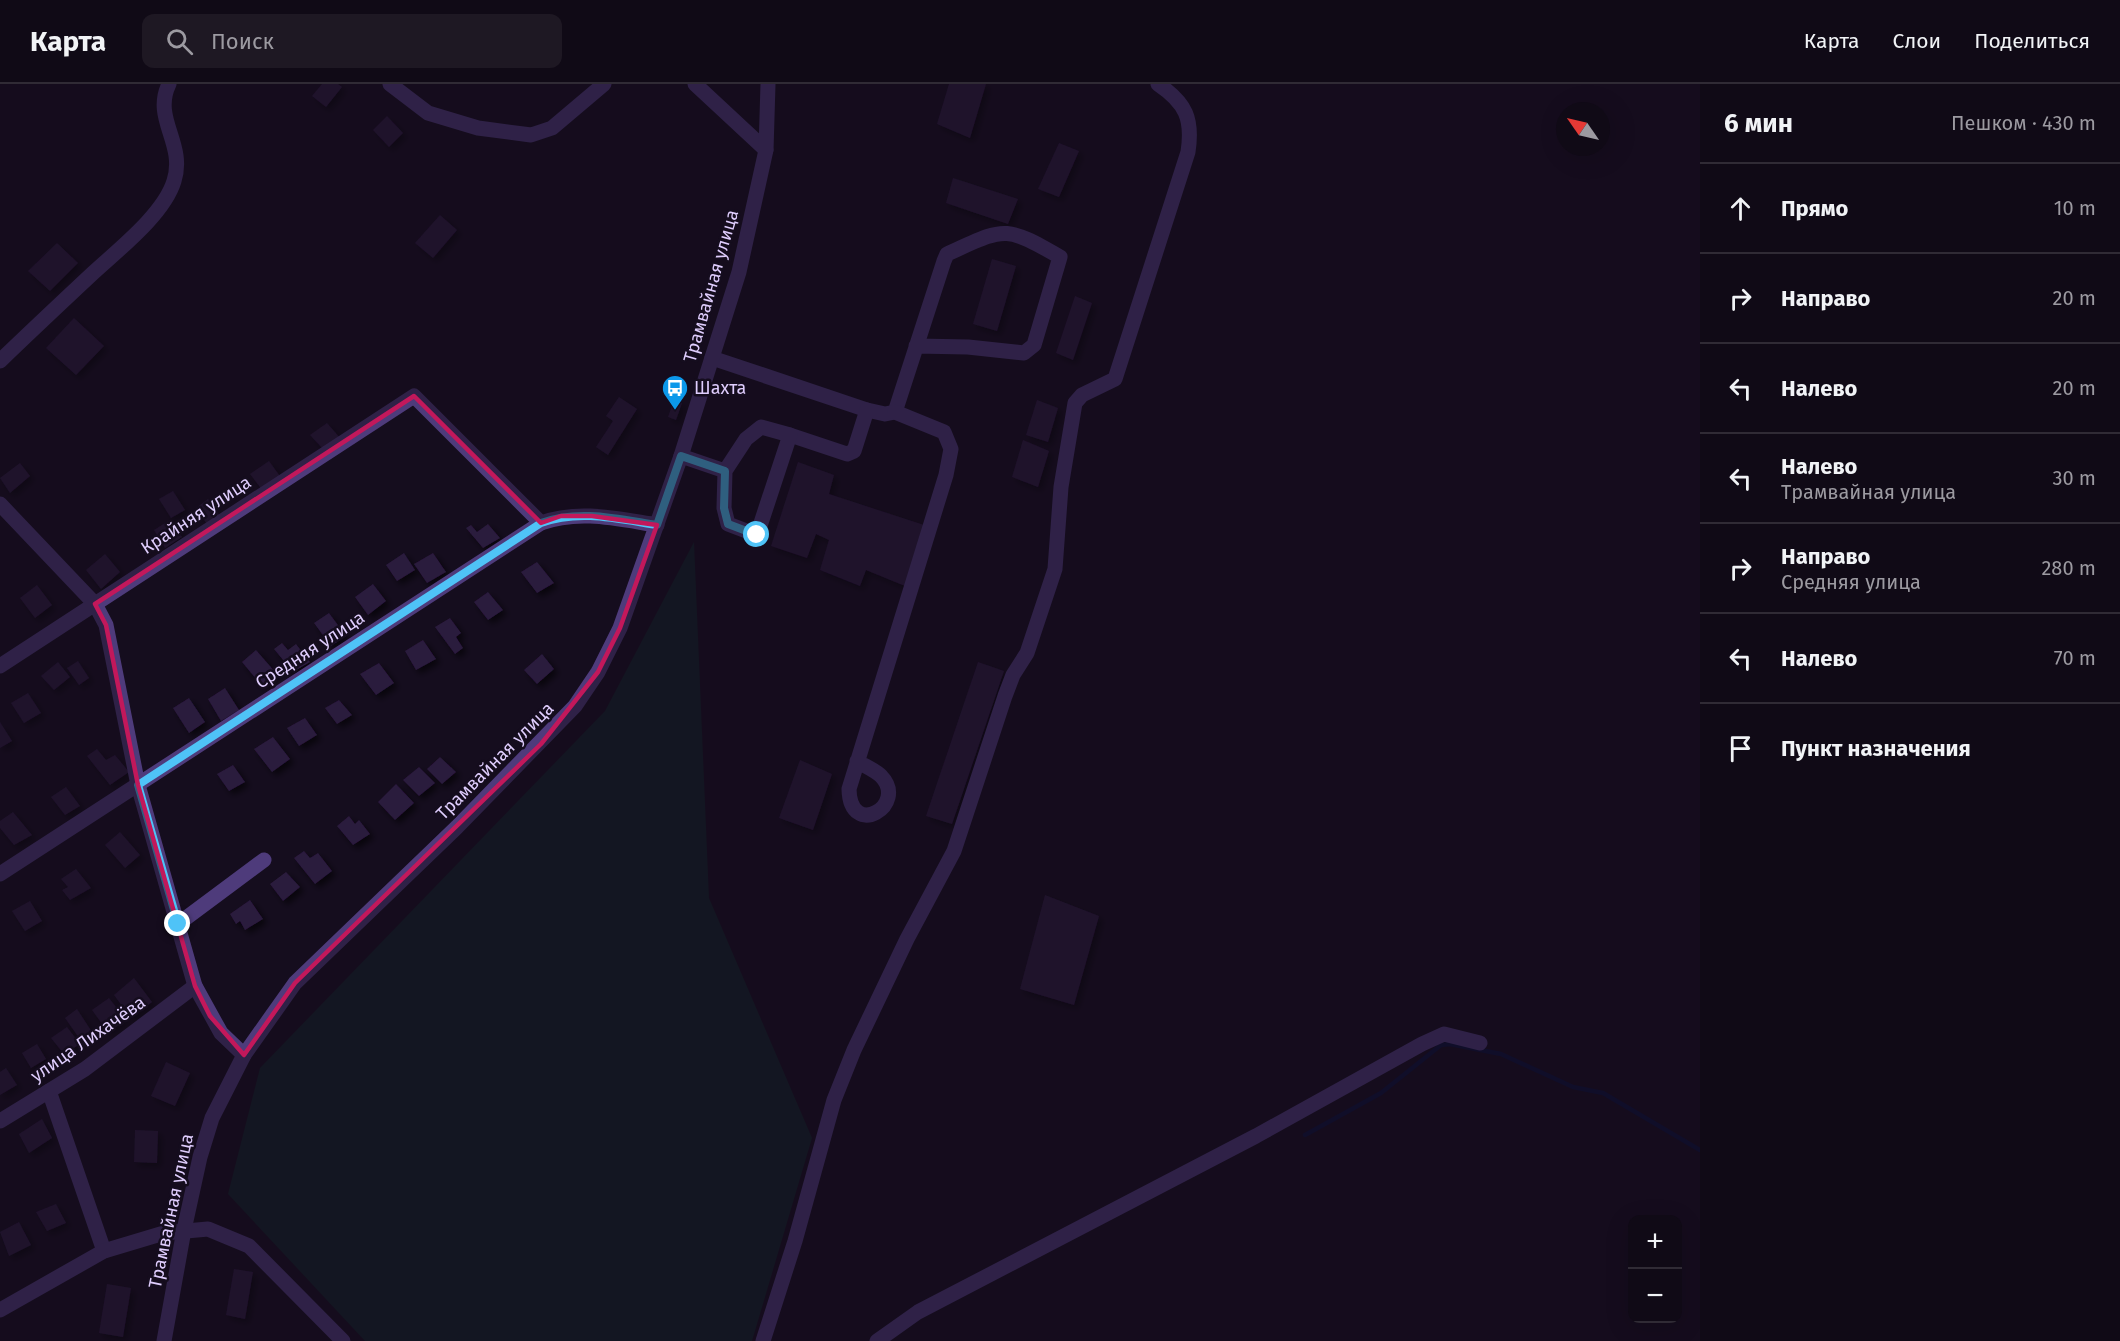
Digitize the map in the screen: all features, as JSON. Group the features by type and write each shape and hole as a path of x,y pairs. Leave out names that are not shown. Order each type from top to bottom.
{"street":[{"path":"0,361 117,251 165,201 174,181 178,156 163,111 164,94 169,84"},
{"path":"390,84 428,113 478,128 531,135 552,128 604,84"},
{"path":"695,84 766,150"},
{"name":"Трамвайная улица","path":"165,1341 184,1230 212,1118 244,1055 296,983 474,811 575,706 598,672 621,628 681,456 739,272 766,150 768,84"},
{"path":"763,1341 838,1090 854,1050 907,939 954,851 1005,696 1013,675 1027,653 1055,569 1061,487 1075,404 1082,395 1115,379 1188,152 1191,131 1186,113 1176,97 1158,84"},
{"path":"895,412 916,346 947,254 998,232 1028,238 1060,257 1034,345 1024,353 968,347 916,346"},
{"path":"712,358 867,410 885,414 895,412 944,432 951,449 943,486 857,761"},
{"name":"Крайняя улица","path":"0,666 414,396 541,523"},
{"path":"790,435 757,535 728,524 724,508 725,471 746,439 761,427 790,435 847,454 854,451 867,410"},
{"path":"681,456 725,471"},
{"path":"0,504 95,604 106,625 138,785 195,986 216,1024 244,1055"},
{"name":"Средняя улица","path":"0,874 541,523 561,516 592,516 657,525"},
{"path":"178,924 264,860"},
{"name":"улица Лихачёва","path":"0,1121 85,1069 195,986"},
{"path":"877,1341 918,1312 1267,1131 1422,1044 1444,1034 1480,1043"},
{"path":"49,1091 104,1251"},
{"path":"0,1310 104,1251 139,1239 184,1230 208,1229 227,1234 249,1246 343,1341"}],"highlighted area":[{"path":"414,396 541,523 561,516 592,516 657,525 620,628 598,672 541,744 295,983 244,1055 210,1016 195,986 138,785 106,625 95,604"}],"green space":[{"path":"694,542 709,898 812,1138 752,1341 365,1341 228,1194 260,1068 605,711"}],"building":[{"path":"322,84 338,84 342,87 326,107 312,96"},
{"path":"949,84 986,84 970,138 937,124"},
{"path":"387,116 403,133 389,147 373,130"},
{"path":"1059,143 1079,151 1059,197 1038,189"},
{"path":"953,178 1018,199 1008,224 946,203"},
{"path":"440,215 457,230 433,258 415,243"},
{"path":"57,243 78,263 50,291 28,271"},
{"path":"992,259 1016,266 997,331 973,324"},
{"path":"1075,296 1092,303 1073,360 1056,353"},
{"path":"74,318 104,346 76,375 46,348"},
{"path":"619,397 637,409 608,455 596,447 613,421 606,416"},
{"path":"674,400 682,403 676,420 668,417"},
{"path":"1037,400 1058,408 1048,442 1026,435"},
{"path":"327,423 341,439 323,449 310,435"},
{"path":"1023,440 1049,451 1038,487 1012,477"},
{"path":"269,461 282,479 263,491 250,474"},
{"path":"798,462 834,475 829,494 924,525 905,586 866,570 860,586 820,570 829,540 816,534 807,558 771,546"},
{"path":"20,463 30,476 10,493 0,478"},
{"path":"173,491 185,510 171,518 159,499"},
{"path":"208,499 222,519 209,527 196,508"},
{"path":"170,520 182,537 165,548 154,530"},
{"path":"488,524 500,538 483,548 466,528 471,525 477,532"},
{"path":"404,553 415,570 397,581 386,565"},
{"path":"433,553 446,572 427,583 414,564"},
{"path":"105,554 120,572 101,589 86,570"},
{"path":"537,562 554,583 537,593 521,572"},
{"path":"373,584 386,601 368,615 355,597"},
{"path":"37,585 52,605 35,618 20,598"},
{"path":"488,592 503,610 488,620 474,602"},
{"path":"329,613 346,636 331,646 314,623"},
{"path":"450,618 461,633 456,637 463,648 455,654 435,627"},
{"path":"423,640 436,659 416,670 405,651"},
{"path":"282,643 288,650 296,644 310,662 293,672 274,649"},
{"path":"256,650 276,673 262,686 242,662"},
{"path":"542,654 554,669 537,684 524,670"},
{"path":"78,661 89,678 79,685 67,668"},
{"path":"58,662 70,677 54,690 41,676"},
{"path":"978,662 1004,671 952,824 926,816"},
{"path":"379,663 394,683 376,695 360,674"},
{"path":"225,688 239,710 221,721 208,699"},
{"path":"28,693 41,713 24,723 11,703"},
{"path":"189,698 205,722 189,733 173,708"},
{"path":"339,700 352,715 337,724 325,708"},
{"path":"305,718 317,735 299,746 287,728"},
{"path":"0,722 12,741 0,748"},
{"path":"273,737 290,759 272,772 254,749"},
{"path":"97,749 106,760 115,755 129,772 110,785 87,756"},
{"path":"440,757 456,772 442,784 427,769"},
{"path":"800,760 832,774 813,830 779,818"},
{"path":"233,765 245,782 229,791 217,774"},
{"path":"419,767 435,783 419,796 403,780"},
{"path":"396,784 414,803 395,820 378,802"},
{"path":"66,787 80,806 65,815 51,797"},
{"path":"13,812 32,835 14,845 0,828 0,821"},
{"path":"349,816 355,824 359,820 370,834 353,845 337,826"},
{"path":"120,832 140,855 125,868 105,845"},
{"path":"304,851 310,858 318,853 332,871 315,884 294,858"},
{"path":"76,869 91,888 70,900 62,890 68,887 61,879"},
{"path":"286,872 300,887 283,901 270,884"},
{"path":"1045,895 1099,916 1074,1005 1020,989"},
{"path":"250,900 263,919 245,930 240,921 236,924 230,914"},
{"path":"30,901 42,921 25,931 12,911"},
{"path":"134,978 152,1002 131,1018 114,995"},
{"path":"109,998 126,1020 108,1032 92,1010"},
{"path":"77,1009 94,1035 82,1042 65,1018"},
{"path":"67,1027 80,1044 64,1054 51,1038"},
{"path":"37,1044 46,1059 31,1068 22,1053"},
{"path":"166,1062 190,1073 175,1106 151,1096"},
{"path":"6,1068 17,1085 0,1095 0,1072"},
{"path":"42,1119 52,1138 29,1153 19,1134"},
{"path":"135,1130 158,1131 157,1163 134,1162"},
{"path":"56,1204 66,1223 47,1231 36,1212"},
{"path":"19,1222 31,1245 9,1256 0,1232"},
{"path":"234,1269 253,1272 245,1319 226,1315"},
{"path":"107,1284 131,1288 123,1337 99,1333"}],"waterway":[{"path":"1305,1135 1381,1093 1441,1045 1450,1044 1501,1054 1573,1087 1603,1093 1700,1150"}],"place":[{"name":"Шахта","path":"675,411"}],"route":[{"path":"178,924 138,785 541,523 561,516 592,516 657,525 681,456 725,471 724,508 728,524 757,535"}]}
